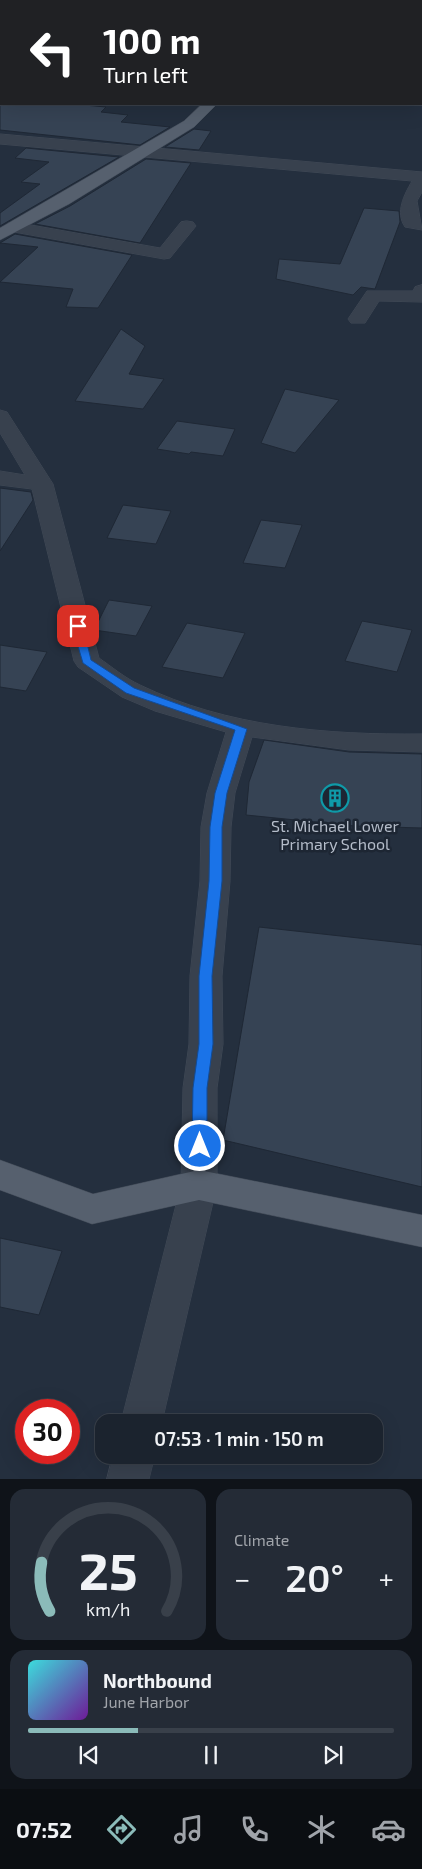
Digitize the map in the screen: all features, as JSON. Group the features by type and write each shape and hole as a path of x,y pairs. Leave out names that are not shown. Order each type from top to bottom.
{"main road":[{"path":"7,231 189,124 209,105"},
{"path":"0,1175 92,1209 199,1185 422,1231"}],"street":[{"path":"0,139 422,177 409,201 411,223 422,225"},
{"path":"7,231 164,254 187,226"},
{"path":"358,319 374,295 419,297 422,291"},
{"path":"0,416 42,484 86,661 130,690 241,729 373,744 422,743"},
{"path":"0,478 42,484"},
{"path":"144,1414 199,1185 200,1088 206,1044 206,976 215,881 216,827 221,793 241,729"},
{"path":"128,1479 132,1464"}],"building":[{"path":"0,105 84,105 106,107 101,112 128,115 121,122 170,127 140,145 0,130"},
{"path":"194,129 211,131 199,150 165,147"},
{"path":"26,148 119,157 0,226 0,213 40,184 21,182 49,162 15,158"},
{"path":"146,159 191,163 140,243 35,224 70,206"},
{"path":"364,208 399,211 400,222 375,289 361,287 353,295 276,279 279,259 340,264"},
{"path":"15,234 132,255 98,308 66,307 73,289 0,282 38,247 0,243"},
{"path":"121,329 145,346 129,374 164,379 143,409 75,401"},
{"path":"285,389 339,400 295,453 261,443"},
{"path":"177,421 235,429 223,456 191,452 189,454 157,449"},
{"path":"0,488 31,492 33,500 0,551"},
{"path":"123,505 171,511 156,544 107,538"},
{"path":"261,520 302,525 285,568 243,563"},
{"path":"109,600 152,606 136,636 94,630"},
{"path":"362,621 412,630 397,672 345,661"},
{"path":"187,623 245,633 223,678 162,667"},
{"path":"0,645 47,652 26,691 0,687"},
{"name":"St. Michael Lower Primary School","path":"264,740 349,752 422,754 422,828 355,826 246,815 249,782"},
{"path":"259,927 422,945 422,1187 223,1140"},
{"path":"0,1238 62,1251 39,1315 0,1307"}],"place":[{"name":"St. Michael Lower Primary School","path":"335,798"}],"route":[{"path":"78,626 86,661 130,690 171,706 241,729 221,793 216,827 215,881 206,976 206,1044 200,1088 200,1146"}]}
